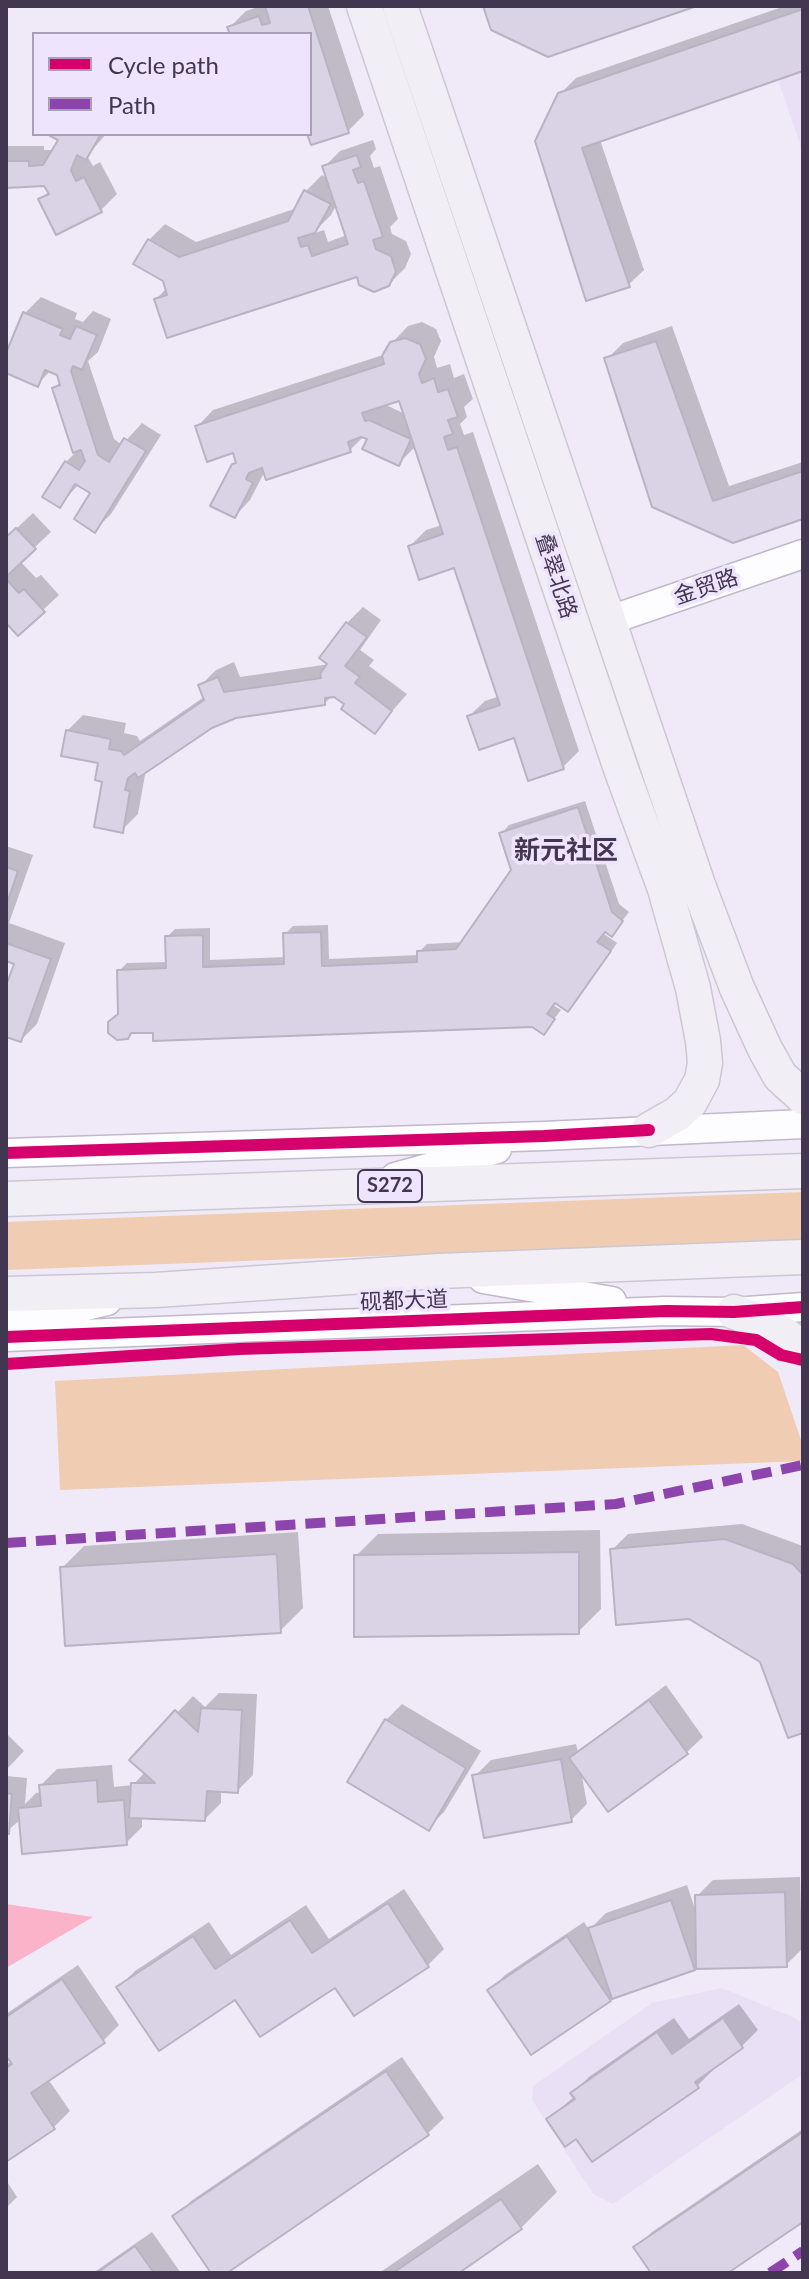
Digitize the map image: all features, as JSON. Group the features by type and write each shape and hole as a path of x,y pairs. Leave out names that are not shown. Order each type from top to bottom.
{"main road":[{"name":"叠翠北路","path":"364,6 621,769 665,889 693,988 703,1041 705,1063 702,1080 690,1102 677,1114 649,1130"},
{"name":"叠翠北路","path":"400,6 698,885 737,988 765,1049 780,1076 803,1097"},
{"path":"693,988 714,1005 730,1001 737,988"},
{"name":"S272","path":"6,1199 803,1171"},
{"name":"砚都大道","path":"6,1294 156,1290 439,1271 803,1257"},
{"path":"734,1312 769,1324 803,1348"}],"street":[{"name":"金贸路","path":"610,620 803,554"},
{"path":"6,1153 544,1136 803,1124"},
{"path":"358,1187 544,1136"},
{"path":"439,1271 666,1311"},
{"path":"6,1324 156,1290"},
{"name":"砚都大道","path":"6,1337 666,1311 734,1312 803,1307"}],"shaded area":[{"path":"803,71 803,153 778,80"},
{"path":"803,1192 803,1240 6,1270 6,1222"},
{"path":"743,1345 778,1372 803,1446 803,1461 60,1490 55,1381"},
{"path":"6,1904 93,1917 6,1968"},
{"path":"722,1988 803,2024 803,2074 613,2204 593,2194 532,2100 533,2086 652,2003"}],"building":[{"path":"265,6 308,6 349,133 311,145 308,136 312,136 312,32 229,32 227,27 259,16 262,25 270,23"},
{"path":"483,6 697,6 548,57 491,30"},
{"path":"803,9 803,71 582,148 630,287 586,301 535,141 558,93"},
{"path":"50,136 100,136 86,160 77,155 71,170 76,181 84,177 102,212 56,235 38,199 49,194 44,186 6,188 6,161 29,161 29,166 43,165 58,140"},
{"path":"357,155 361,167 353,170 358,183 364,181 383,237 373,240 376,249 391,256 396,272 389,286 374,292 359,285 357,277 167,338 154,299 167,295 163,281 133,264 148,239 179,257 288,221 304,190 331,204 315,233 298,238 301,247 308,245 312,256 348,244 322,166"},
{"path":"23,312 63,329 60,335 70,339 76,326 97,335 82,370 73,366 71,371 98,455 109,462 124,438 146,451 95,533 74,519 90,493 75,484 60,508 42,497 65,461 79,470 85,461 81,450 73,453 52,388 60,385 57,375 45,370 38,387 6,373 6,353"},
{"path":"405,338 420,344 426,359 419,374 422,383 434,378 438,392 448,389 458,417 448,420 453,434 444,437 448,450 457,447 564,769 528,781 514,738 479,750 467,716 500,705 454,568 419,580 408,546 443,534 399,401 362,413 365,421 411,439 399,466 362,449 367,439 361,437 348,442 351,452 266,480 262,468 249,473 246,479 253,483 235,518 210,506 232,464 236,463 233,453 207,462 195,426 384,364 382,356 390,342"},
{"path":"656,341 713,501 803,471 803,519 733,543 652,507 604,358"},
{"path":"16,528 36,549 6,577 6,537"},
{"path":"6,579 19,593 24,589 45,612 18,636 6,623"},
{"path":"346,622 367,637 345,666 360,677 355,683 392,711 375,734 341,709 344,704 334,697 325,698 325,705 236,718 212,728 138,778 135,773 128,778 125,790 130,791 123,833 94,827 102,782 95,780 98,763 61,756 66,730 111,739 109,749 121,751 124,755 204,700 198,685 218,677 224,692 321,678 320,674 327,664 319,658"},
{"path":"578,807 612,912 623,921 612,937 605,932 597,942 611,951 568,1012 555,1003 547,1014 555,1019 544,1035 532,1027 153,1041 153,1033 131,1033 128,1039 117,1040 108,1033 108,1022 118,1014 117,970 166,968 165,936 203,935 203,967 284,964 283,933 321,932 322,966 417,962 417,951 456,949 511,870 499,833"},
{"path":"6,867 18,871 6,906"},
{"path":"6,943 51,959 21,1042 6,1037 6,986 14,964 6,961"},
{"path":"725,1539 793,1564 803,1575 803,1733 788,1738 760,1662 689,1619 616,1625 610,1549"},
{"path":"579,1552 579,1634 354,1637 354,1555"},
{"path":"277,1554 281,1633 65,1646 60,1567"},
{"path":"649,1700 688,1754 608,1812 569,1758"},
{"path":"201,1708 242,1710 238,1793 207,1791 205,1821 129,1818 131,1783 155,1783 129,1760 175,1710 198,1732"},
{"path":"385,1719 466,1768 429,1831 347,1782"},
{"path":"561,1759 572,1822 484,1838 472,1775"},
{"path":"97,1780 98,1802 124,1800 127,1845 22,1854 18,1808 41,1806 39,1785"},
{"path":"6,1793 12,1794 9,1834 6,1834"},
{"path":"785,1892 787,1967 696,1969 695,1895"},
{"path":"671,1900 695,1970 612,1999 588,1928"},
{"path":"388,1903 429,1967 354,2016 335,1988 260,2037 235,2000 159,2051 116,1987 193,1936 215,1969 290,1920 312,1953"},
{"path":"567,1936 611,2001 531,2055 487,1990"},
{"path":"62,1979 105,2043 31,2093 55,2129 6,2162 6,2068 12,2064 6,2056 6,2017"},
{"path":"723,2018 743,2048 695,2082 699,2088 592,2162 576,2139 565,2147 546,2119 575,2099 570,2093 657,2032 672,2054"},
{"path":"386,2071 429,2135 227,2273 211,2273 172,2216"},
{"path":"803,2132 803,2222 728,2273 651,2273 633,2247"},
{"path":"501,2199 522,2229 459,2273 393,2273"},
{"path":"135,2246 154,2273 97,2273"}],"marked path":[{"path":"6,1543 616,1504 803,1465"},
{"path":"770,2273 803,2251"}],"cycle path":[{"path":"6,1153 649,1130"},
{"path":"6,1337 666,1311 734,1312 803,1307"},
{"path":"6,1364 239,1349 711,1334 756,1340 781,1355 803,1360"}],"district":[{"name":"新元社区","path":"566,851"}]}
